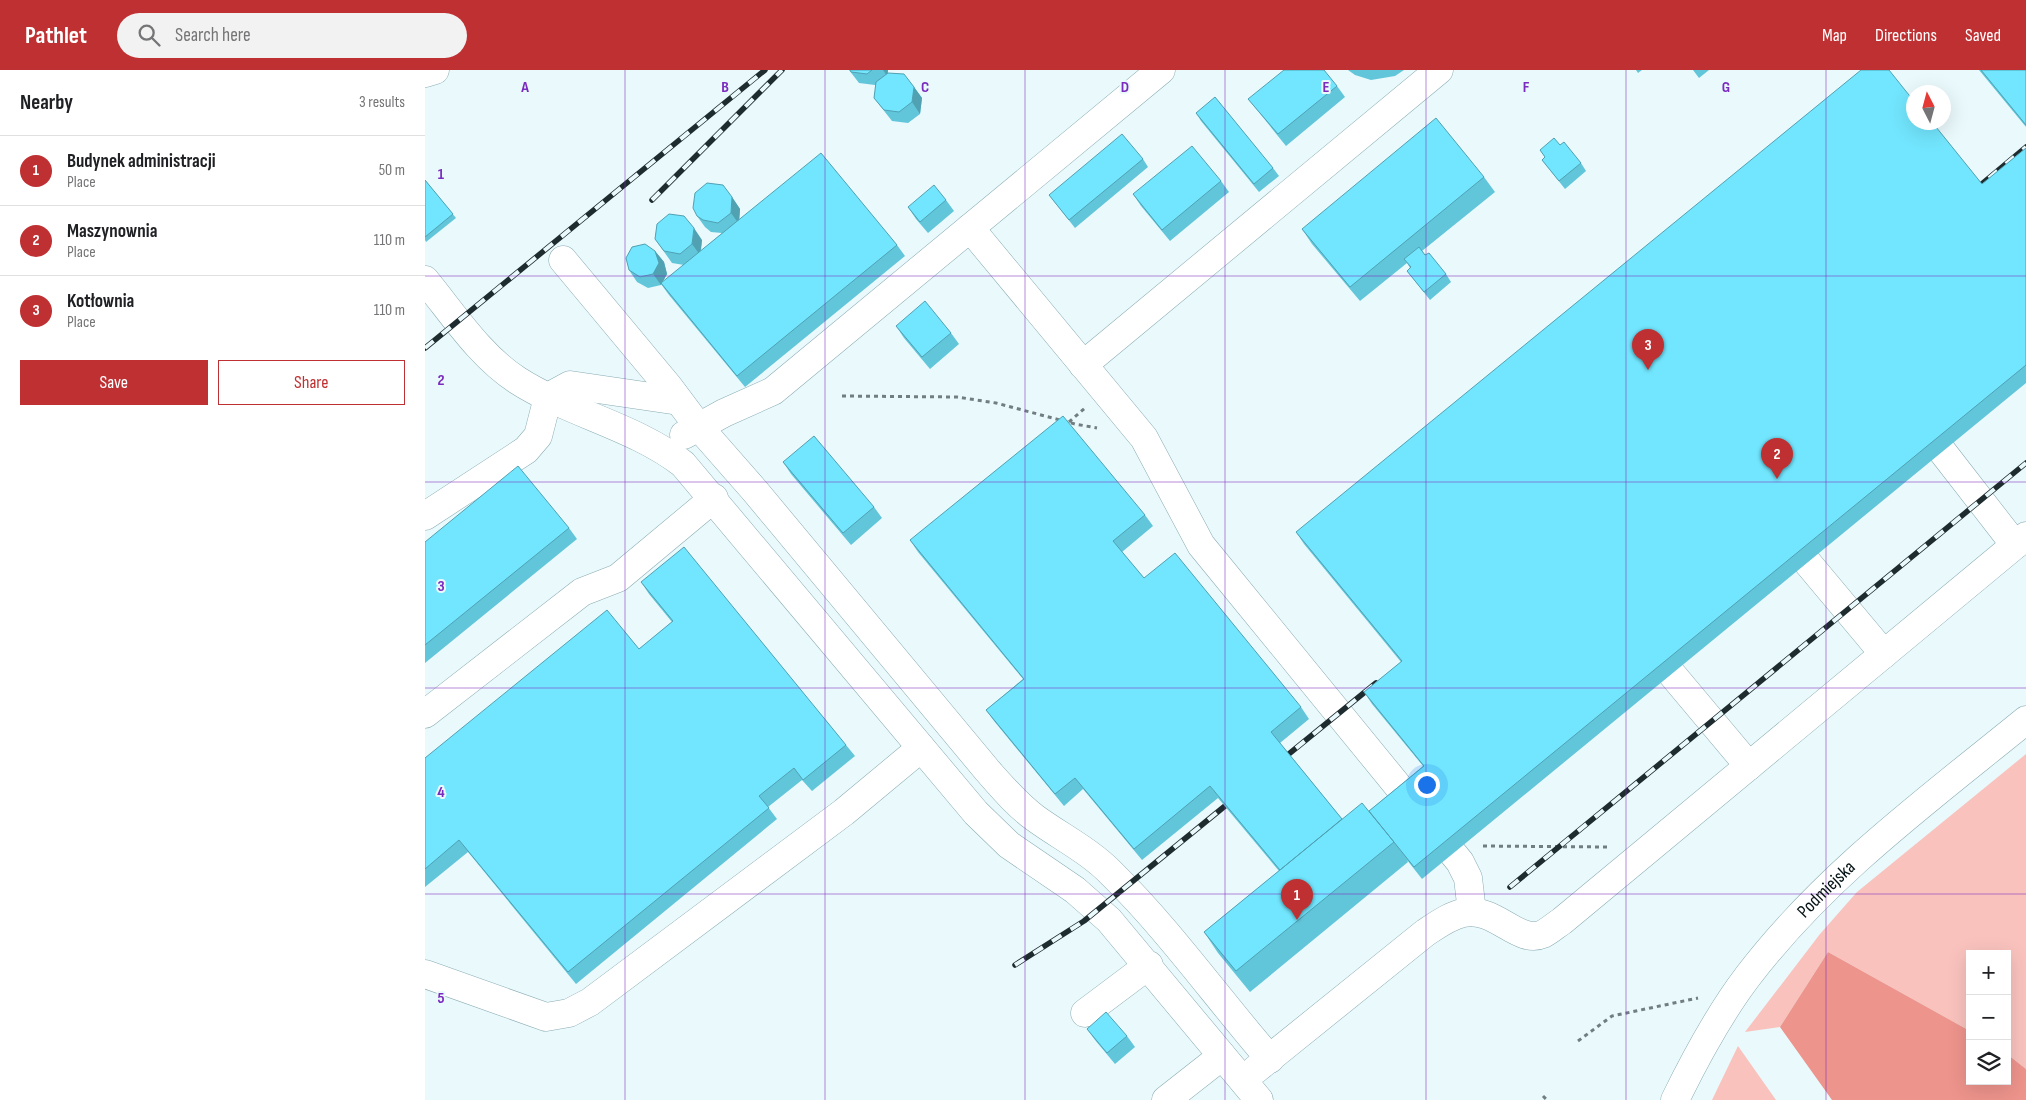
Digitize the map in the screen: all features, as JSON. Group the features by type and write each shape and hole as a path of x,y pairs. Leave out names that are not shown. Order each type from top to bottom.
{"street":[{"path":"425,73 435,70"},
{"path":"665,451 678,439 698,426 773,391 1161,70"},
{"path":"1083,365 1439,70"},
{"path":"970,228 1144,438 1201,545 1453,852 1468,878 1472,912"},
{"path":"563,260 698,426 987,770 1018,804 1034,818 1094,858 1111,872 1151,916 1270,1059"},
{"path":"425,280 499,366 518,381 548,397 635,435 665,451 683,464 714,498 993,832 1089,901 1119,931 1149,965 1250,1090 1270,1059 1425,933 1455,916 1472,912 1489,915 1521,934 1542,934 1562,921 2020,540 1942,451"},
{"path":"425,516 534,443 538,436 548,397 570,385 679,401"},
{"path":"425,714 582,592 618,578 714,498"},
{"path":"1807,562 1884,654"},
{"path":"1671,673 1749,766"},
{"name":"Podmiejska","path":"1675,1100 1730,1001 1766,954 1795,921 1856,861 2026,720"},
{"path":"425,974 545,1017 569,1013 590,1002 844,812 921,748"},
{"path":"1085,1014 1149,965"},
{"path":"1165,1100 1219,1052 1225,1006"}],"path":[{"path":"842,396 957,397 1021,409 1103,430"},
{"path":"1069,422 1092,403"},
{"path":"1453,852 1468,850 1472,846 1615,847"},
{"path":"1578,1041 1611,1016 1699,998"},
{"path":"1543,1096 1547,1100"}],"shaded area":[{"path":"2026,754 2026,1069 2011,1057 2011,950 1966,950 1966,1029 1828,952 1780,1027 1745,1032 1820,934 1857,892"},
{"path":"1828,952 1966,1029 1966,1085 2011,1085 2011,1057 2026,1069 2026,1100 1832,1100 1780,1027"},
{"path":"1738,1046 1776,1100 1712,1100"}],"building":[{"path":"850,70 872,70 867,74 851,72"},
{"path":"1284,70 1324,70 1337,86 1278,134 1248,99"},
{"path":"1861,70 1889,70 1906,91 1906,130 1938,130 1982,184 2026,148 2026,365 1414,867 1369,811 1424,766 1364,692 1402,661 1296,532"},
{"path":"1981,70 2026,70 2026,125"},
{"path":"888,73 904,74 914,87 912,102 899,112 884,110 874,98 876,82"},
{"path":"1215,97 1273,168 1254,184 1196,113"},
{"path":"1436,118 1484,177 1350,287 1302,229"},
{"path":"1122,134 1143,159 1069,220 1049,195"},
{"path":"1554,138 1560,145 1564,142 1581,163 1559,181 1542,160 1545,157 1540,150"},
{"path":"1192,146 1221,181 1162,230 1133,194"},
{"path":"821,153 897,245 737,376 661,283"},
{"path":"425,180 453,214 425,237"},
{"path":"707,183 723,185 732,197 731,213 718,223 703,220 697,216 693,208 695,193"},
{"path":"934,185 946,200 920,222 908,207"},
{"path":"669,214 684,216 694,228 692,244 680,254 664,251 655,239 657,224"},
{"path":"645,244 655,251 659,263 653,274 640,277 629,270 626,258 632,247"},
{"path":"1419,247 1425,255 1429,253 1446,274 1424,292 1407,271 1411,267 1404,259"},
{"path":"925,301 951,333 922,357 896,326"},
{"path":"1063,416 1145,515 1113,541 1144,578 1175,553 1301,707 1271,732 1342,819 1280,870 1210,786 1134,849 1075,778 1055,794 986,710 1024,679 910,540"},
{"path":"814,436 874,507 843,533 783,462"},
{"path":"518,466 569,528 425,645 425,542"},
{"path":"684,547 846,745 803,780 794,768 759,796 769,808 568,972 459,840 425,869 425,758 607,610 639,649 673,621 641,582"},
{"path":"1362,803 1394,842 1236,971 1204,932"},
{"path":"1106,1012 1127,1036 1107,1053 1087,1029"}],"railway":[{"path":"425,348 765,70"},
{"path":"652,200 782,70"},
{"path":"1972,192 2026,147"},
{"path":"1510,887 2026,463"},
{"path":"1279,762 1376,683"},
{"path":"1015,965 1084,921 1236,797"}],"place":[{"name":"Kotłownia","path":"1648,370"},
{"name":"Maszynownia","path":"1777,479"},
{"name":"Budynek administracji","path":"1297,920"}]}
